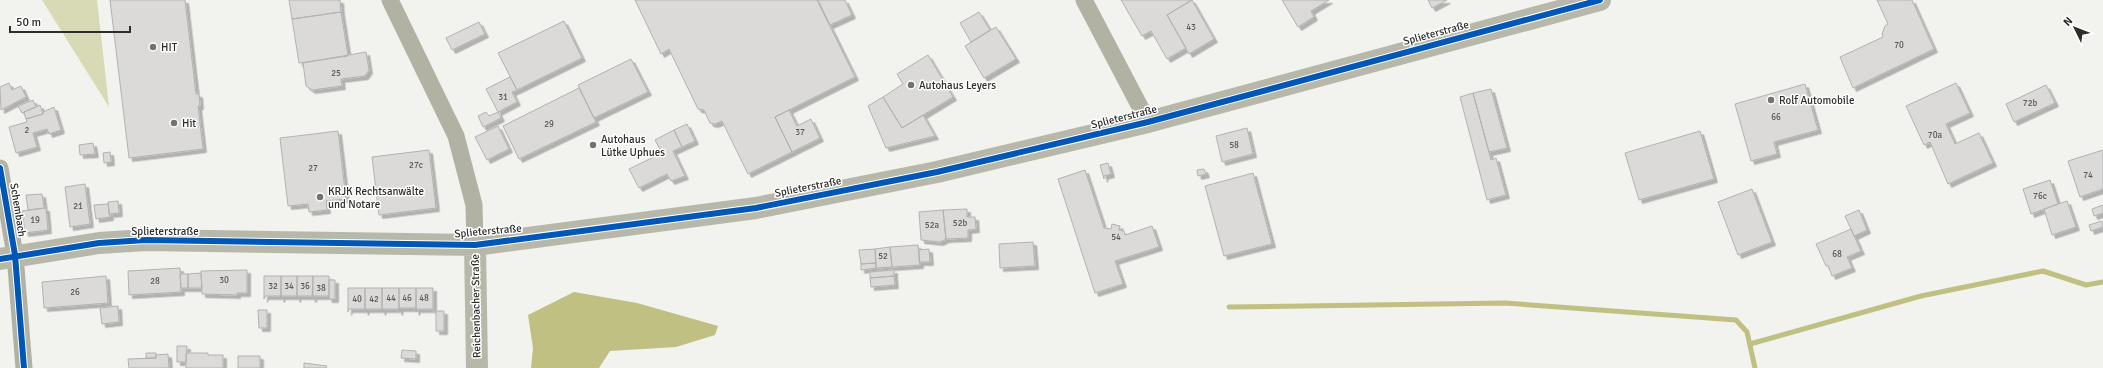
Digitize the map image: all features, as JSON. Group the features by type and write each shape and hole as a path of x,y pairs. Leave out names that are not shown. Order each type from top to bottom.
{"street":[{"name":"Splieterstraße","path":"390,0 456,136 474,205 475,245"},
{"name":"Splieterstraße","path":"1084,0 1148,122"},
{"name":"Splieterstraße","path":"8,257 99,243 146,240 475,245 756,208 938,172 1148,122 1577,3 1600,0"},
{"name":"Schembach","path":"0,168 8,257 24,368"},
{"name":"Reichenbacher Straße","path":"475,245 477,368"}],"shaded area":[{"path":"42,0 97,0 109,107"},
{"path":"574,292 637,303 718,326 715,335 676,347 610,351 599,368 531,368 533,348 528,315"}],"building":[{"name":"HIT","path":"110,0 185,0 196,94 199,94 200,106 198,106 203,149 129,158"},
{"path":"289,0 340,0 341,12 292,19"},
{"path":"635,0 817,0 855,77 775,117 792,152 748,174 722,121 715,124 710,123 704,110 698,109 669,49 661,54"},
{"path":"818,0 845,0 852,15 830,25"},
{"path":"1121,0 1192,0 1167,15 1186,48 1167,59 1151,31 1142,36"},
{"path":"1192,0 1214,39 1189,54 1167,15"},
{"path":"1282,0 1329,0 1311,11 1314,17 1298,27"},
{"path":"1428,0 1447,0 1432,8"},
{"path":"1877,0 1912,0 1934,49 1853,88 1840,57 1883,37 1882,34 1885,26 1888,24"},
{"path":"341,12 348,56 299,63 292,19"},
{"path":"979,12 990,30 971,42 960,23"},
{"path":"564,21 582,58 517,90 498,53"},
{"path":"479,22 485,34 452,50 446,38"},
{"path":"996,27 1016,59 984,78 965,46"},
{"path":"366,52 369,70 365,76 341,79 342,86 312,90 306,86 303,63"},
{"path":"928,55 953,97 902,128 883,97 903,84 897,74"},
{"path":"631,59 648,92 594,118 578,85"},
{"path":"510,77 517,90 512,92 517,102 498,112 486,89"},
{"path":"9,83 12,90 21,86 26,97 1,110 0,87"},
{"path":"1956,83 1970,113 1946,124 1955,144 1979,133 1993,163 1948,184 1930,142 1924,145 1906,106"},
{"path":"1805,84 1818,130 1774,142 1777,154 1751,161 1735,104"},
{"path":"2046,85 2055,103 2014,122 2006,104"},
{"path":"579,88 596,122 519,159 503,126"},
{"path":"1491,89 1507,148 1489,152 1473,93"},
{"path":"1473,93 1491,160 1496,158 1506,195 1487,200 1460,97"},
{"path":"883,97 902,128 923,115 935,136 886,148 868,106"},
{"path":"33,100 36,107 22,113 18,106"},
{"path":"40,105 43,114 26,119 24,112"},
{"path":"54,107 61,130 49,134 47,129 33,133 37,147 16,153 9,127 27,122 26,119 43,114 43,112"},
{"path":"789,110 797,126 811,119 820,138 792,152 775,117"},
{"path":"486,112 489,116 498,112 501,118 483,127 478,116"},
{"path":"687,124 695,141 682,147 674,130"},
{"path":"498,126 509,149 487,160 475,137"},
{"path":"1247,128 1253,154 1222,162 1216,136"},
{"path":"674,130 682,147 673,151 685,176 671,181 667,174 639,188 629,169 662,153 655,140"},
{"path":"338,131 346,199 326,201 327,210 309,212 308,204 288,206 280,138"},
{"path":"1700,131 1714,179 1639,200 1625,153"},
{"path":"93,143 95,154 80,155 79,145"},
{"path":"429,150 436,208 379,215 372,157"},
{"path":"2103,150 2103,189 2080,197 2068,161"},
{"path":"110,152 111,162 104,163 103,153"},
{"path":"1108,163 1111,174 1104,176 1104,179 1100,165"},
{"path":"1204,169 1206,174 1198,176 1197,170"},
{"path":"1085,170 1104,228 1111,229 1112,224 1120,226 1119,230 1124,231 1125,235 1152,226 1159,247 1115,261 1123,284 1095,293 1058,179"},
{"path":"1253,173 1272,244 1224,256 1205,186"},
{"path":"2050,180 2058,204 2031,214 2023,189"},
{"path":"85,184 90,224 70,227 65,187"},
{"path":"1752,189 1772,242 1738,255 1718,202"},
{"path":"42,194 44,208 28,210 26,195"},
{"path":"118,201 119,213 109,214 108,202"},
{"path":"2067,201 2076,227 2052,235 2044,209"},
{"path":"108,204 110,217 96,219 94,205"},
{"path":"2103,205 2103,213 2094,216 2092,209"},
{"path":"46,208 48,230 25,233 22,211"},
{"path":"967,209 967,217 975,217 976,229 968,230 968,238 946,239 943,210"},
{"path":"943,210 946,239 940,242 921,240 919,212"},
{"path":"1859,210 1867,230 1854,236 1845,216"},
{"path":"2102,221 2103,227 2091,231 2089,225"},
{"path":"1851,229 1861,251 1847,257 1852,268 1832,276 1828,265 1826,266 1816,244"},
{"path":"1033,242 1035,266 1000,268 999,244"},
{"path":"918,245 920,265 892,267 890,247"},
{"path":"890,247 892,267 876,268 875,249"},
{"path":"875,249 876,263 861,264 859,250"},
{"path":"929,249 930,262 919,262 919,250"},
{"path":"876,263 876,268 861,270 861,264"},
{"path":"180,268 181,292 129,295 128,271"},
{"path":"247,270 247,293 237,293 237,295 202,294 201,271"},
{"path":"894,270 894,276 870,278 870,272"},
{"path":"201,273 202,288 188,288 188,274"},
{"path":"180,274 188,274 188,288 181,288"},
{"path":"106,276 108,303 44,308 42,282"},
{"path":"264,276 281,276 281,296 265,296 264,299"},
{"path":"281,276 297,276 297,299 296,296 281,296"},
{"path":"297,276 313,276 312,299 312,296 297,296"},
{"path":"313,276 329,276 329,299 328,296 313,296"},
{"path":"894,276 895,285 871,287 870,278"},
{"path":"329,280 335,280 335,299 329,299"},
{"path":"348,288 365,288 365,309 349,309 348,312"},
{"path":"365,288 382,288 382,309 366,309 365,312"},
{"path":"382,288 399,288 399,309 383,309 382,312"},
{"path":"399,288 416,288 416,308 399,308"},
{"path":"416,288 433,288 433,312 432,309 416,309"},
{"path":"118,306 119,322 102,324 100,308"},
{"path":"258,310 267,310 267,328 259,328"},
{"path":"436,311 444,311 444,331 436,331"},
{"path":"177,346 187,346 186,362 177,362"},
{"path":"402,350 416,351 416,359 401,358"},
{"path":"146,353 156,353 156,358 146,358"},
{"path":"186,353 223,355 223,368 186,368"},
{"path":"168,354 169,368 129,368 128,359 156,358 156,355"},
{"path":"238,356 260,356 260,368 238,368"},
{"path":"304,363 327,366 326,368 304,368"}],"waterway":[{"path":"1750,344 1921,296 2043,271 2086,285 2103,282"},
{"path":"1229,307 1505,303 1736,320 1747,332 1755,368"}],"cycle path":[{"path":"0,259 99,243 146,240 475,245 756,208 937,172 1148,122 1600,0"},
{"path":"0,168 15,255 24,368"}],"place":[{"name":"HIT","path":"153,47"},
{"name":"Autohaus Leyers","path":"911,85"},
{"name":"Rolf Automobile","path":"1771,100"},
{"name":"Hit","path":"174,123"},
{"name":"Autohaus Lütke Uphues","path":"593,145"},
{"name":"KRJK Rechtsanwälte und Notare","path":"320,197"}]}
